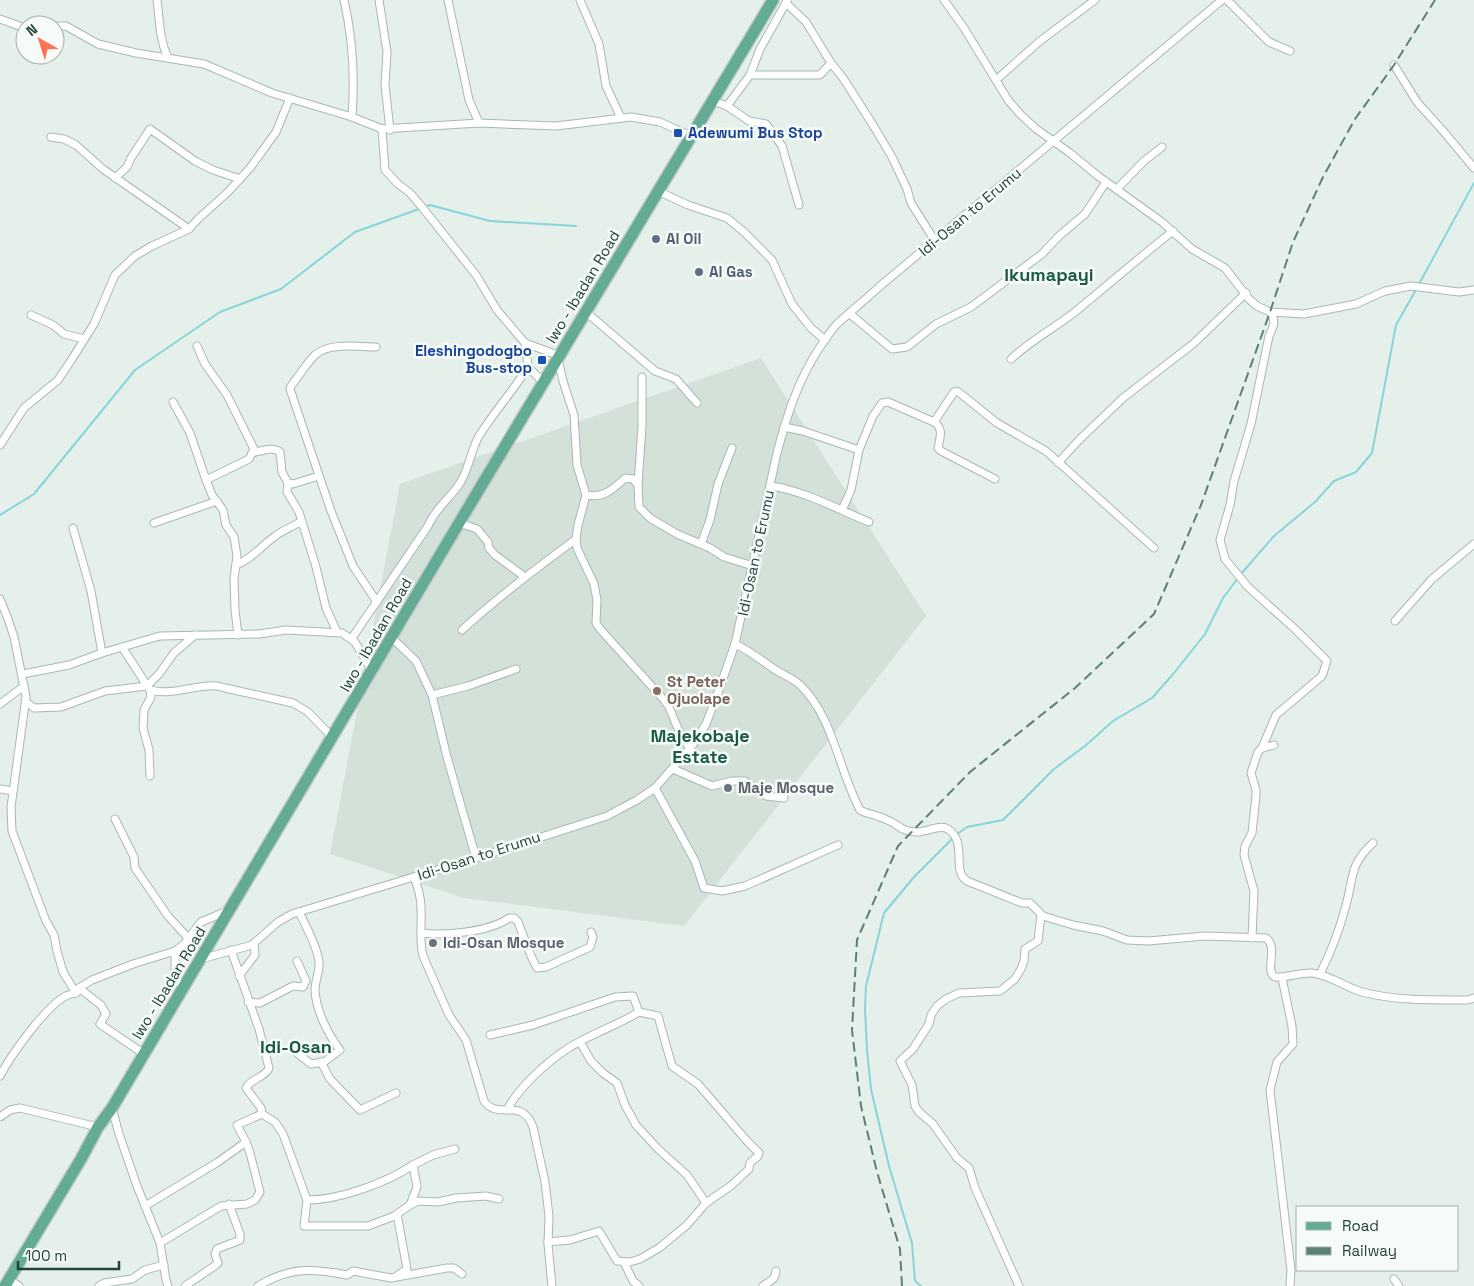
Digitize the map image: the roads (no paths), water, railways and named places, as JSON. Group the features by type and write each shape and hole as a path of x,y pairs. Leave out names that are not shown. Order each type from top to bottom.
{"main road":[{"name":"Iwo - Ibadan Road","path":"11,1284 98,1127 112,1108 184,988 459,522 773,0"}],"street":[{"path":"157,0 162,46 168,58"},
{"path":"344,0 353,52 354,87 352,117"},
{"path":"379,0 387,52 385,84 390,130"},
{"path":"448,0 469,100 479,123"},
{"path":"580,0 599,44 606,86 621,118"},
{"path":"944,0 964,28 1008,100 1020,114 1106,182 1117,188 1173,230 1192,249 1225,268 1258,306 1270,312 1304,314 1340,308 1372,298 1385,291 1411,286 1459,292 1474,290"},
{"path":"996,80 1040,41 1095,0"},
{"name":"Idi-Osan to Erumu","path":"201,959 254,943 278,922 299,912 607,816 655,788 690,749 706,724 736,644 784,427 793,399 809,363 835,326 1222,0"},
{"path":"1227,0 1269,42 1290,51"},
{"path":"726,106 750,75 760,49 787,2 806,22 830,63 843,78 873,125 892,157 907,190 911,204 935,241"},
{"path":"0,19 15,24"},
{"path":"65,26 98,44 217,68 255,87 352,117 382,129 479,123 556,126 632,117 660,122 691,136"},
{"path":"750,75 820,75 830,63"},
{"path":"1394,65 1418,102 1474,168"},
{"path":"0,445 24,408 58,380 94,324 111,282 122,267 152,246 189,230 228,192 276,132 290,98"},
{"path":"713,101 726,106 749,122 766,124 782,146 799,205"},
{"path":"115,178 127,168 131,158 150,129 195,161 213,170 240,179"},
{"path":"382,129 385,170 422,207 476,275 496,310 525,344 559,357 563,382 574,415 577,465 586,495 578,525 577,548 594,584 596,623 665,701 690,749"},
{"path":"51,137 69,141 115,178 189,230"},
{"path":"1117,188 1144,161 1162,147"},
{"path":"850,314 892,349 907,347 936,324 970,307 1042,254 1059,236 1086,214 1106,182"},
{"path":"658,191 688,205 727,218 744,232 772,260 792,304 811,328 825,340"},
{"path":"1011,358 1036,338 1078,310 1173,230"},
{"path":"1058,463 1123,398 1193,344 1246,294"},
{"path":"586,312 656,371 676,379 697,403"},
{"path":"1252,938 1254,890 1244,855 1245,846 1252,833 1256,790 1251,773 1255,758 1262,748 1276,715 1322,676 1327,661 1295,629 1248,588 1226,559 1220,540 1230,505 1234,481 1251,424 1269,336 1274,324 1273,315 1270,312"},
{"path":"32,315 64,334 84,339"},
{"path":"525,344 528,367 544,383"},
{"path":"197,346 205,364 226,395 254,449 249,459 206,480"},
{"path":"376,348 334,347 324,350 315,356 291,386 291,392 330,511 353,566 377,602"},
{"path":"352,638 428,526 433,514 460,485 478,438 502,401 528,367"},
{"path":"642,377 642,426 638,485 638,503 642,512 676,534 710,548 724,557 753,566"},
{"path":"934,422 943,411 949,399 957,392 997,423 1036,444 1154,548"},
{"path":"173,402 190,433 206,480 223,510 226,525 234,537 237,556 234,579 238,635"},
{"path":"842,510 850,490 859,450 873,416 882,402 888,402 940,426 942,431 938,448 995,479"},
{"path":"784,427 803,431 859,450"},
{"path":"701,544 710,520 718,484 732,448"},
{"path":"252,453 274,449 280,452 282,472 288,483 287,492 295,505 302,524 316,567 326,608 337,632"},
{"path":"288,483 293,484 319,476"},
{"path":"586,495 606,494 626,478 633,479 638,485"},
{"path":"771,486 784,488 869,522"},
{"path":"154,523 217,501"},
{"path":"459,522 477,529 488,542 489,548 495,555 524,577"},
{"path":"236,565 253,556 278,534 298,523 302,524"},
{"path":"73,528 91,591 102,653"},
{"path":"462,630 524,577 576,539"},
{"path":"1395,621 1432,578 1474,544"},
{"path":"0,600 8,619 23,678 26,702 13,791 12,831 46,921 54,935 63,972 77,990 102,1005 106,1014 100,1024 144,1054"},
{"path":"0,704 23,678 160,636 238,635 286,630 337,632 352,638 372,671"},
{"path":"149,688 174,654 196,635"},
{"path":"392,638 416,661 432,695 447,757 476,858"},
{"path":"736,644 749,650 776,670 792,678 818,706 860,810 889,820 901,830 919,832 943,827 948,829 960,850 960,873 963,879 1022,903 1030,904 1041,915 1073,925 1103,931 1127,940 1148,941 1205,936 1269,940 1272,949 1271,969 1272,974 1276,977 1282,978 1299,972 1320,974 1361,992 1405,1000 1468,1000 1474,998"},
{"path":"122,647 149,688 150,697 144,710 143,728 149,750 150,776"},
{"path":"432,695 468,686 516,669"},
{"path":"24,713 34,708 61,707 105,691 149,688 170,692 216,685 293,703 308,712 333,738"},
{"path":"26,702 34,708"},
{"path":"1262,748 1274,745"},
{"path":"673,769 712,786 745,780 766,796 784,798"},
{"path":"655,788 695,861 704,888 722,891 745,886 838,844"},
{"path":"0,789 13,791"},
{"path":"116,820 134,858 135,868 168,916 188,938"},
{"path":"1320,974 1332,948 1346,906 1356,863 1361,854 1373,843"},
{"path":"414,876 420,899 421,948 423,956 449,1016 466,1040 484,1101 493,1109 520,1111 526,1114 533,1127 545,1182 549,1216 548,1242 552,1286"},
{"path":"0,1076 44,1015 65,996 92,980 133,964 175,951 184,944 201,922 231,909"},
{"path":"296,1052 311,1064 321,1062 340,1050 331,1038 319,1009 315,991 319,961 299,912"},
{"path":"1019,1286 975,1188 969,1168 957,1158 934,1124 919,1112 915,1106 912,1085 900,1061 913,1049 928,1024 931,1015 937,1006 946,999 959,993 1000,991 1015,979 1024,961 1025,949 1038,941 1041,915"},
{"path":"421,933 445,934 480,929 500,924 509,918 514,918 518,922 537,968 546,967 590,947 593,937 591,932"},
{"path":"239,976 255,955 254,943"},
{"path":"231,950 259,1029 269,1068 268,1072 247,1084 246,1088 261,1108 262,1114 275,1122 283,1134 307,1200 304,1226 368,1226 397,1215 398,1212 418,1201 438,1202 456,1198 486,1196 499,1199"},
{"path":"175,951 175,976 184,988"},
{"path":"248,1002 260,1003 293,986 303,987 306,981 297,961"},
{"path":"1282,978 1292,1026 1293,1044 1277,1062 1270,1090 1291,1270 1290,1286"},
{"path":"490,1034 533,1025 615,997 633,996 639,1012"},
{"path":"507,1110 512,1100 527,1083 567,1049 639,1012 658,1016 672,1066 698,1084 759,1153 750,1163 749,1169 732,1185 706,1203 688,1225 659,1248 640,1259 630,1262 618,1261 599,1231 570,1240 548,1242"},
{"path":"580,1042 591,1060 603,1073 618,1083 625,1105 636,1125 658,1150 687,1175 706,1203"},
{"path":"321,1062 330,1079 360,1110 396,1093"},
{"path":"0,1117 10,1110 20,1108 98,1127"},
{"path":"112,1108 119,1134 160,1243 168,1286"},
{"path":"160,1243 221,1206 247,1204 256,1200 260,1192 246,1142 237,1125 262,1114"},
{"path":"145,1206 211,1167 246,1142"},
{"path":"307,1200 318,1200 351,1192 391,1178 433,1155 455,1149"},
{"path":"410,1204 417,1187 413,1165"},
{"path":"185,1286 218,1263 215,1254 217,1249 240,1240 240,1234 229,1204"},
{"path":"391,1278 407,1269 397,1215"},
{"path":"624,1262 633,1281 638,1286"},
{"path":"99,1286 104,1283 132,1279 145,1270 164,1265"},
{"path":"258,1286 273,1277 293,1270 331,1272 347,1275 352,1271 391,1278 454,1268 462,1274"},
{"path":"763,1286 776,1276 776,1271"},
{"path":"1394,1279 1398,1286"}],"waterway":[{"path":"1419,284 1474,183"},
{"path":"424,207 430,205 490,221 576,226"},
{"path":"0,515 34,494 135,370 220,312 281,289 355,232 419,209"},
{"path":"1241,574 1274,536 1315,502 1334,481 1356,472 1372,453 1396,325 1417,288"},
{"path":"956,835 967,827 1003,820 1054,769 1085,746 1113,721 1152,698 1205,634 1223,598 1238,578"},
{"path":"921,1286 915,1281 912,1243 889,1166 871,1089 865,1009 866,986 884,913 914,877 953,838"}],"railway":[{"path":"902,1286 900,1249 877,1172 861,1106 852,1030 857,940 898,846 970,772 1075,688 1154,614 1201,505 1293,242 1323,177 1355,119 1394,65 1435,0"}],"place":[{"name":"Adewumi Bus Stop","path":"678,133"},
{"name":"Al Oil","path":"656,239"},
{"name":"Al Gas","path":"699,272"},
{"name":"Eleshingodogbo Bus-stop","path":"542,360"},
{"name":"St Peter Ojuolape","path":"657,691"},
{"name":"Maje Mosque","path":"728,788"},
{"name":"Idi-Osan Mosque","path":"433,943"}],"district":[{"name":"Ikumapayi","path":"1049,275"},
{"name":"Majekobaje Estate","path":"700,746"},
{"name":"Idi-Osan","path":"296,1047"}]}
